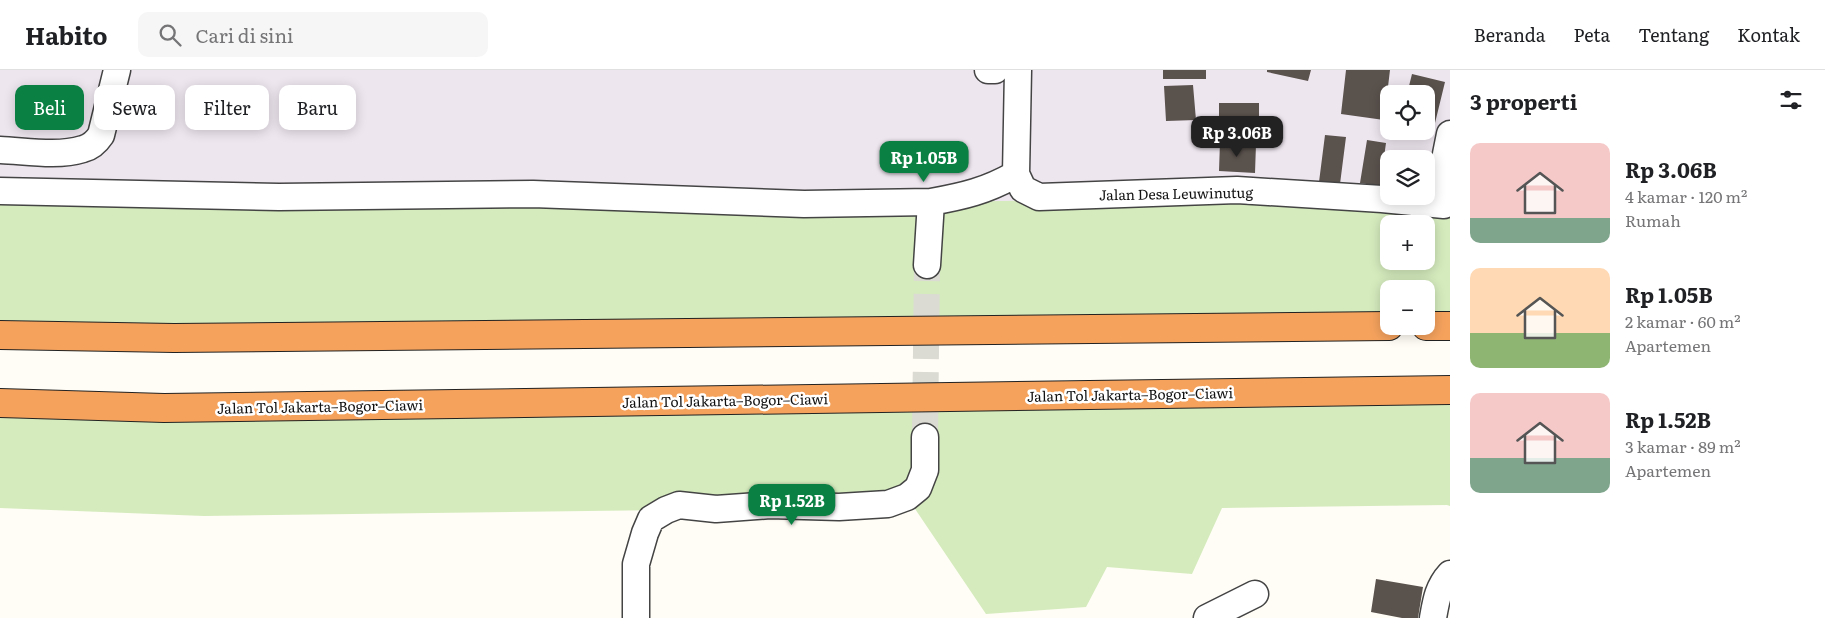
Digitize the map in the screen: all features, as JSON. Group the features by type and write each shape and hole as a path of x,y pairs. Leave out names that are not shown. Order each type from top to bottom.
{"highway":[{"path":"0,335 174,338 1380,326"},
{"path":"1435,326 1450,326"},
{"name":"Jalan Tol Jakarta–Bogor–Ciawi","path":"0,403 164,408 1450,390"}],"street":[{"path":"0,150 60,152 84,149 95,142 101,135 117,70"},
{"path":"988,70 995,70"},
{"path":"0,190 280,197 533,194 804,204 931,202 972,194 994,186 1016,174 1018,70"},
{"path":"1447,203 1446,154 1450,134"},
{"name":"Jalan Desa Leuwinutug","path":"1016,174 1023,189 1039,197 1237,190 1447,203"},
{"path":"927,265 931,202"},
{"path":"636,618 636,564 651,519 679,505 716,509 770,504 839,507 888,504 907,497 918,488 926,470 925,437"},
{"path":"1433,618 1442,582 1450,574"},
{"path":"1207,618 1255,594"}],"shaded area":[{"path":"0,70 1450,70 1450,190 1435,191 1435,150 1380,150 1380,193 1016,209 0,185"}],"green space":[{"path":"0,185 804,204 1276,197 1380,199 1380,205 1435,205 1435,200 1450,200 1450,326 1435,326 1435,280 1380,280 1380,326 0,334"},
{"path":"1450,390 1450,506 1222,508 1192,574 1107,567 1086,607 986,614 907,497 666,510 204,516 0,508 0,403"}],"building":[{"path":"1163,70 1206,70 1206,79 1163,79"},
{"path":"1267,70 1311,70 1308,81 1267,72"},
{"path":"1346,70 1390,70 1388,85 1380,85 1380,119 1341,114"},
{"path":"1412,74 1445,82 1435,123 1435,85 1409,85"},
{"path":"1193,85 1196,120 1166,121 1164,86"},
{"path":"1219,103 1259,103 1259,135 1219,135"},
{"path":"1325,135 1346,137 1340,184 1319,182"},
{"path":"1367,140 1386,143 1385,150 1380,150 1380,186 1360,183"},
{"path":"1220,142 1256,144 1255,173 1219,171"},
{"path":"1376,579 1423,587 1418,618 1402,618 1371,612"}],"tunnel":[{"path":"925,437 927,265"}]}
